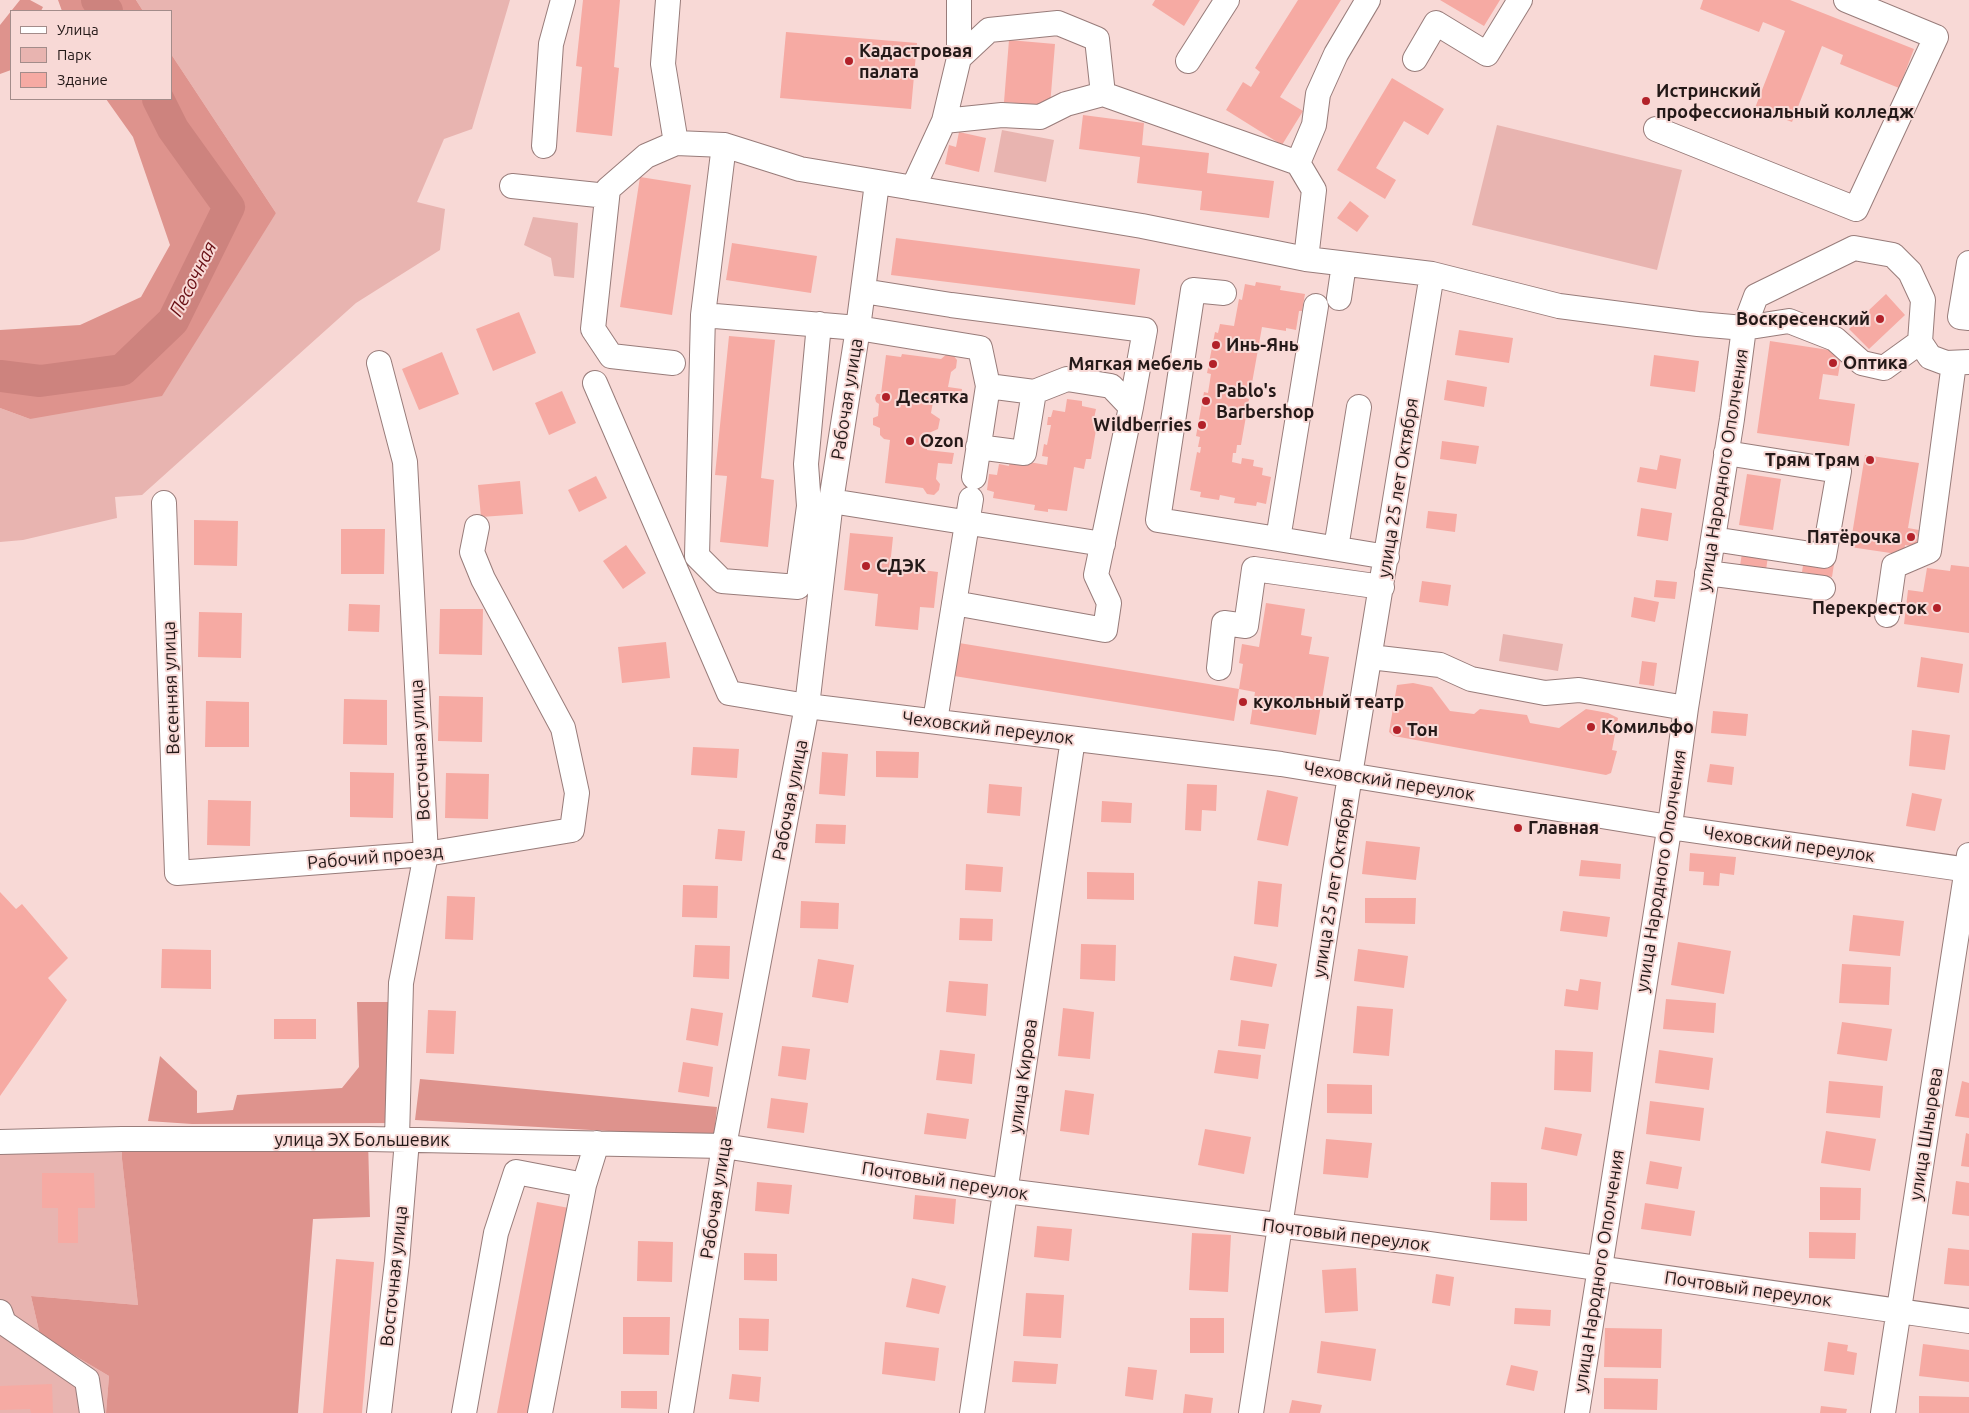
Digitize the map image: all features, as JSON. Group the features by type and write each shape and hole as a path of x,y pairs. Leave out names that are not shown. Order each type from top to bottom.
{"street":[{"path":"544,146 552,44 563,0"},
{"path":"668,0 664,64 676,143"},
{"path":"913,188 944,121 959,58 959,0"},
{"path":"1188,61 1227,0"},
{"path":"1298,163 1314,125 1318,94 1336,54 1368,0"},
{"path":"1415,59 1436,23 1487,54 1520,0"},
{"path":"1656,129 1856,209 1936,37 1846,0"},
{"path":"959,58 989,30 1058,23 1097,39 1103,94"},
{"path":"944,121 1002,115 1040,117 1066,104 1103,94 1298,163 1314,190 1306,259"},
{"path":"673,363 611,356 593,328 608,189 646,156 676,143 724,145 800,169 1142,226 1306,259 1432,274 1558,306 1688,323 1744,328 1789,321 1835,339 1862,363 1884,368 1920,342 1930,357 1946,363 1961,363 1929,551 1894,566 1887,615"},
{"path":"724,145 704,315 697,556 722,581 798,587 809,506 806,464 819,324"},
{"name":"Рабочая улица","path":"681,1413 724,1146 807,706 831,501 858,328 877,183"},
{"path":"512,186 607,196"},
{"name":"улица Народного Ополчения","path":"1577,1413 1669,826 1744,328 1756,296 1854,248 1910,272 1923,300 1920,342"},
{"path":"1969,263 1960,317 1969,318"},
{"path":"1339,298 1344,264"},
{"name":"улица 25 лет Октября","path":"1251,1413 1350,775 1432,274"},
{"path":"1224,294 1193,290 1158,520 1387,557"},
{"path":"862,291 950,305 1145,330 1096,575 1109,602 1105,630 954,603"},
{"path":"946,342 950,305"},
{"path":"1278,539 1316,306"},
{"path":"704,315 858,328 980,348 988,386 935,721"},
{"name":"Восточная улица","path":"379,363 404,462 426,854 401,983 402,1139 397,1262 379,1413"},
{"path":"988,386 1034,392 1067,379 1112,386 1131,407"},
{"name":"Чеховский переулок","path":"596,383 728,693 807,706 1281,764 1669,826 1968,865"},
{"path":"978,447 1024,453 1034,392"},
{"path":"1336,548 1359,407"},
{"path":"1713,538 1824,556 1839,472 1726,453"},
{"path":"831,501 1103,544"},
{"name":"Весенняя улица","path":"164,503 177,873"},
{"name":"Рабочий проезд","path":"177,873 426,854 572,830 577,793 563,728 483,580 472,552 477,527"},
{"path":"1219,668 1224,623 1246,626 1254,569 1382,587"},
{"path":"1707,573 1823,588"},
{"path":"1370,657 1440,665 1472,679 1545,693 1579,690 1686,708"},
{"name":"улица Кирова","path":"972,1413 1073,740"},
{"name":"улица Шнырева","path":"1883,1413 1968,865"},
{"name":"улица ЭХ Большевик","path":"0,1142 122,1139 402,1139 724,1146"},
{"path":"540,1413 584,1185 596,1143"},
{"name":"Почтовый переулок","path":"724,1146 1006,1191 1428,1244 1969,1321"},
{"path":"464,1413 496,1233 516,1172 584,1185"},
{"path":"0,1312 4,1323 87,1380 92,1413"}],"green space":[{"path":"136,0 510,0 472,129 444,139 417,202 445,209 440,250 356,303 142,495 115,497 117,518 23,540 0,542 0,408 30,419 276,213 172,56 172,10 142,10"},
{"path":"1497,125 1682,170 1657,270 1472,225"},
{"path":"1002,130 1054,140 1046,182 994,172"},
{"path":"533,217 578,223 574,278 554,276 551,258 524,245"},
{"path":"1503,634 1563,644 1558,671 1499,661"},
{"path":"122,1139 122,1159 138,1305 31,1296 40,1335 109,1376 106,1413 0,1413 0,1142"}],"shaded area":[{"path":"20,0 30,0 43,7 42,10 12,10"},
{"path":"58,0 136,0 142,10 62,10"},
{"path":"10,12 10,70 0,74 0,25"},
{"path":"172,56 276,213 162,396 30,419 0,408 0,330 80,325 141,297 170,245 133,137 107,100 172,100"},
{"path":"357,1002 391,1002 393,1123 192,1124 148,1121 160,1056 197,1091 197,1113 233,1110 237,1095 342,1088 359,1067"},
{"path":"420,1079 717,1107 714,1137 415,1120"},
{"path":"122,1139 368,1139 370,1217 313,1219 298,1413 106,1413 109,1376 40,1335 31,1296 138,1305 122,1159"}],"building":[{"path":"583,0 620,0 614,67 619,68 612,136 576,132 582,67 576,66"},
{"path":"1155,0 1200,0 1184,26 1152,5"},
{"path":"1298,0 1341,0 1280,97 1303,111 1282,145 1226,110 1243,82 1251,87 1260,72 1255,68"},
{"path":"1440,0 1500,0 1484,26"},
{"path":"1703,0 1790,0 1914,49 1899,88 1840,64 1843,55 1822,46 1792,122 1755,108 1785,31 1763,22 1759,32 1700,9"},
{"name":"Кадастровая палата","path":"786,32 917,43 911,109 780,98"},
{"path":"1009,40 1055,44 1050,106 1004,102"},
{"path":"1392,78 1444,109 1428,135 1404,121 1376,168 1396,180 1385,199 1337,170"},
{"path":"1083,115 1144,123 1142,145 1209,153 1207,173 1274,181 1269,218 1200,210 1202,191 1137,183 1140,157 1079,149"},
{"path":"959,132 986,138 979,172 945,164 949,145 956,147"},
{"path":"640,177 691,185 672,315 620,307"},
{"path":"1350,201 1369,216 1357,232 1337,218"},
{"path":"896,238 1140,269 1135,305 891,275"},
{"path":"732,243 817,256 811,293 726,280"},
{"path":"1256,282 1281,286 1280,290 1305,294 1302,311 1299,311 1296,330 1286,328 1286,331 1262,327 1252,383 1249,382 1246,398 1249,399 1241,445 1237,445 1236,453 1233,453 1232,462 1241,464 1242,458 1254,460 1253,466 1263,468 1262,475 1271,477 1266,504 1257,502 1256,506 1234,503 1235,498 1220,495 1219,500 1200,497 1201,492 1190,490 1197,452 1200,453 1201,447 1198,447 1200,437 1196,436 1204,392 1208,393 1211,374 1207,373 1215,332 1218,333 1220,324 1234,326 1239,299 1242,300 1245,284 1255,286"},
{"name":"Воскресенский","path":"1886,294 1905,315 1869,349 1849,329"},
{"path":"519,312 536,353 493,371 476,329"},
{"path":"1459,330 1513,338 1509,363 1455,355"},
{"path":"729,336 775,340 761,478 774,480 768,547 720,542 727,476 715,475"},
{"path":"1770,341 1842,352 1838,376 1823,374 1819,399 1855,404 1849,446 1757,433"},
{"path":"442,352 459,394 419,410 402,369"},
{"path":"902,354 941,359 947,354 953,355 957,360 956,368 951,372 948,387 962,389 961,400 934,396 931,413 940,419 938,429 929,433 927,450 954,453 952,464 938,463 936,479 940,484 939,490 934,495 927,494 923,488 885,483 890,440 884,439 880,435 880,428 873,425 873,418 878,416 879,404 875,398 877,394 881,394 886,355 901,357"},
{"path":"1654,355 1699,361 1695,392 1650,386"},
{"path":"1447,380 1487,387 1484,407 1444,400"},
{"path":"562,391 576,423 549,435 535,403"},
{"path":"1067,399 1082,401 1082,406 1096,409 1093,423 1097,424 1091,459 1086,459 1084,469 1074,467 1067,511 1048,509 1048,512 1034,510 1035,505 993,498 994,492 987,490 989,474 997,475 999,464 1009,466 1010,459 1047,465 1048,457 1042,456 1044,444 1047,445 1051,425 1047,425 1048,417 1051,417 1053,410 1065,412"},
{"path":"1442,441 1479,446 1476,464 1440,459"},
{"path":"1660,455 1681,459 1676,489 1637,482 1640,467 1657,470"},
{"path":"1865,455 1919,463 1908,528 1919,530 1916,547 1905,545 1904,555 1850,547"},
{"path":"1747,474 1781,479 1773,530 1739,525"},
{"path":"596,476 607,498 579,512 568,490"},
{"path":"520,481 523,514 481,517 478,485"},
{"path":"1641,508 1672,513 1668,541 1637,536"},
{"path":"1428,511 1457,514 1455,532 1426,528"},
{"path":"194,520 238,521 237,566 194,565"},
{"path":"341,529 385,529 384,574 341,574"},
{"path":"850,533 893,537 890,566 938,572 934,608 920,607 918,630 875,626 878,594 844,590"},
{"path":"626,545 646,573 623,589 603,561"},
{"path":"1742,553 1768,556 1766,570 1740,566"},
{"path":"1804,559 1834,564 1832,577 1802,572"},
{"name":"Перекресток","path":"1951,565 1969,567 1969,633 1904,624 1908,590 1923,592 1927,568 1950,571"},
{"path":"1656,580 1677,582 1675,599 1654,597"},
{"path":"1422,581 1451,585 1448,606 1419,602"},
{"path":"1634,597 1659,602 1655,622 1631,617"},
{"path":"1266,603 1305,609 1301,635 1312,637 1309,654 1329,657 1316,735 1250,724 1255,692 1239,689 1243,664 1239,663 1242,644 1259,647"},
{"path":"349,604 380,605 379,632 348,631"},
{"path":"440,609 483,609 482,655 439,654"},
{"path":"199,612 242,613 241,658 198,657"},
{"path":"666,642 670,678 622,683 618,647"},
{"path":"953,642 1239,689 1234,721 948,675"},
{"path":"1921,657 1963,664 1959,693 1917,687"},
{"path":"1642,661 1657,663 1654,686 1639,684"},
{"path":"1413,683 1432,687 1450,711 1474,714 1480,709 1527,715 1530,723 1559,728 1586,709 1608,713 1618,718 1612,750 1617,751 1611,773 1606,775 1394,736 1389,732 1397,685"},
{"path":"439,696 483,697 482,742 438,741"},
{"path":"344,699 387,700 387,745 343,744"},
{"path":"206,701 249,702 249,747 205,747"},
{"path":"1713,711 1748,714 1746,736 1711,733"},
{"path":"1912,730 1950,735 1945,770 1909,766"},
{"path":"693,747 739,749 737,778 691,775"},
{"path":"876,751 919,752 918,778 876,777"},
{"path":"822,752 848,754 845,796 819,794"},
{"path":"1710,764 1734,767 1732,785 1707,782"},
{"path":"350,772 394,773 393,818 350,817"},
{"path":"446,773 489,774 488,819 445,818"},
{"path":"989,784 1022,787 1020,816 987,813"},
{"path":"1187,784 1217,785 1216,811 1202,810 1201,831 1185,830"},
{"path":"1267,790 1298,797 1288,846 1257,840"},
{"path":"1912,793 1942,799 1935,831 1906,826"},
{"path":"208,800 251,801 250,846 207,845"},
{"path":"1102,801 1132,803 1131,823 1101,822"},
{"path":"816,824 846,825 845,844 815,843"},
{"path":"718,829 745,831 742,861 715,859"},
{"path":"1366,841 1420,847 1416,880 1362,874"},
{"path":"1690,853 1736,857 1734,875 1720,873 1719,886 1703,885 1704,872 1689,871"},
{"path":"1581,860 1621,864 1620,879 1579,876"},
{"path":"966,864 1003,867 1001,892 965,890"},
{"path":"1087,872 1134,873 1134,900 1087,899"},
{"path":"1258,881 1282,884 1278,927 1254,924"},
{"path":"683,885 718,886 717,918 682,917"},
{"path":"0,892 16,909 22,904 68,958 48,978 67,1000 0,1096"},
{"path":"447,896 475,897 473,940 445,939"},
{"path":"1365,898 1416,898 1415,924 1365,923"},
{"path":"801,901 839,903 838,929 800,928"},
{"path":"1563,911 1610,917 1607,937 1560,931"},
{"path":"1853,915 1904,921 1900,956 1849,951"},
{"path":"960,918 993,919 992,941 959,940"},
{"path":"1678,942 1731,951 1724,994 1671,985"},
{"path":"1081,944 1116,945 1115,981 1080,979"},
{"path":"695,945 730,946 729,979 693,977"},
{"path":"162,949 211,950 211,989 161,988"},
{"path":"1358,949 1408,956 1404,988 1354,981"},
{"path":"1234,956 1277,964 1272,987 1230,980"},
{"path":"818,959 854,965 848,1003 812,997"},
{"path":"1842,964 1891,967 1889,1005 1839,1003"},
{"path":"1580,979 1601,982 1598,1010 1564,1006 1566,989 1578,991"},
{"path":"949,981 988,984 986,1016 946,1012"},
{"path":"1666,999 1716,1003 1714,1033 1663,1029"},
{"path":"1357,1006 1393,1009 1389,1056 1353,1053"},
{"path":"691,1008 723,1013 718,1046 686,1040"},
{"path":"1063,1008 1094,1012 1090,1059 1058,1056"},
{"path":"428,1010 456,1011 454,1054 426,1053"},
{"path":"274,1019 316,1019 316,1039 274,1039"},
{"path":"1241,1020 1269,1024 1265,1049 1238,1046"},
{"path":"1842,1022 1892,1029 1887,1061 1837,1054"},
{"path":"782,1046 810,1049 806,1080 778,1076"},
{"path":"940,1050 975,1054 972,1084 936,1080"},
{"path":"1218,1050 1261,1055 1258,1079 1214,1073"},
{"path":"1555,1050 1593,1052 1591,1092 1554,1090"},
{"path":"1659,1050 1713,1058 1709,1090 1655,1083"},
{"path":"683,1062 713,1067 709,1097 678,1092"},
{"path":"1829,1081 1883,1086 1880,1118 1826,1113"},
{"path":"1962,1081 1969,1083 1969,1118 1955,1116"},
{"path":"1327,1084 1372,1085 1372,1114 1327,1113"},
{"path":"1065,1090 1094,1094 1089,1135 1060,1131"},
{"path":"771,1098 808,1103 804,1133 767,1128"},
{"path":"1650,1101 1704,1108 1700,1141 1646,1134"},
{"path":"927,1113 969,1119 966,1139 924,1134"},
{"path":"1545,1127 1582,1134 1577,1156 1541,1149"},
{"path":"1205,1129 1251,1137 1244,1174 1198,1165"},
{"path":"1826,1131 1876,1139 1870,1171 1821,1163"},
{"path":"1966,1133 1969,1134 1969,1167 1961,1166"},
{"path":"1326,1139 1372,1143 1368,1178 1323,1174"},
{"path":"1650,1161 1682,1167 1678,1189 1646,1184"},
{"path":"42,1173 94,1173 95,1208 78,1208 78,1243 58,1243 58,1208 42,1208"},
{"path":"1956,1181 1969,1183 1969,1216 1952,1214"},
{"path":"757,1182 792,1185 789,1214 755,1211"},
{"path":"1491,1182 1527,1183 1527,1221 1490,1220"},
{"path":"1820,1187 1861,1188 1860,1220 1820,1220"},
{"path":"915,1195 956,1199 954,1224 913,1219"},
{"path":"537,1202 569,1208 530,1413 497,1413"},
{"path":"1645,1203 1695,1211 1691,1236 1641,1229"},
{"path":"1037,1226 1072,1229 1069,1261 1034,1257"},
{"path":"1809,1232 1856,1233 1855,1259 1809,1258"},
{"path":"1192,1233 1231,1235 1228,1292 1189,1290"},
{"path":"638,1241 673,1242 672,1282 637,1281"},
{"path":"1948,1248 1969,1250 1969,1286 1944,1284"},
{"path":"744,1253 777,1254 777,1281 744,1280"},
{"path":"336,1259 374,1262 362,1413 323,1413"},
{"path":"1356,1268 1358,1311 1325,1313 1322,1270"},
{"path":"1436,1274 1454,1277 1450,1306 1432,1303"},
{"path":"912,1278 946,1286 939,1314 906,1307"},
{"path":"1026,1293 1064,1295 1061,1338 1023,1336"},
{"path":"1515,1308 1551,1310 1550,1326 1514,1324"},
{"path":"623,1317 670,1317 669,1355 623,1354"},
{"path":"739,1318 769,1319 768,1351 739,1350"},
{"path":"1190,1318 1224,1318 1224,1353 1190,1353"},
{"path":"1605,1328 1662,1329 1661,1368 1604,1367"},
{"path":"1321,1341 1376,1349 1371,1381 1317,1373"},
{"path":"885,1342 939,1348 935,1381 882,1374"},
{"path":"1828,1342 1848,1345 1847,1351 1857,1353 1854,1375 1824,1371"},
{"path":"1923,1344 1969,1350 1969,1382 1919,1376"},
{"path":"1014,1361 1058,1364 1056,1384 1012,1382"},
{"path":"1511,1365 1538,1371 1534,1391 1506,1385"},
{"path":"1128,1367 1157,1370 1153,1400 1125,1396"},
{"path":"732,1374 761,1377 759,1402 729,1399"},
{"path":"1604,1378 1658,1379 1657,1410 1604,1409"},
{"path":"52,1384 53,1413 31,1413 30,1409 0,1410 0,1386"},
{"path":"621,1391 657,1391 657,1409 621,1408"},
{"path":"1185,1394 1213,1398 1211,1413 1183,1413"},
{"path":"1919,1396 1969,1397 1969,1413 1919,1413"},
{"path":"1292,1400 1322,1405 1320,1413 1289,1413"},
{"path":"1821,1406 1847,1409 1846,1413 1820,1413"}],"waterway":[{"name":"Песочная","path":"97,0 106,10"},
{"name":"Песочная","path":"0,376 40,381 122,370 173,321 229,207 173,129 158,100"}],"place":[{"name":"Кадастровая палата","path":"849,61"},
{"name":"Истринский профессиональный колледж","path":"1646,101"},
{"name":"Воскресенский","path":"1880,319"},
{"name":"Инь-Янь","path":"1216,345"},
{"name":"Оптика","path":"1833,363"},
{"name":"Мягкая мебель","path":"1213,364"},
{"name":"Десятка","path":"886,397"},
{"name":"Pablo's Barbershop","path":"1206,401"},
{"name":"Wildberries","path":"1202,425"},
{"name":"Ozon","path":"910,441"},
{"name":"Трям Трям","path":"1870,460"},
{"name":"Пятёрочка","path":"1911,537"},
{"name":"СДЭК","path":"866,566"},
{"name":"Перекресток","path":"1937,608"},
{"name":"кукольный театр","path":"1243,702"},
{"name":"Комильфо","path":"1591,727"},
{"name":"Тон","path":"1397,730"},
{"name":"Главная","path":"1518,828"}]}
